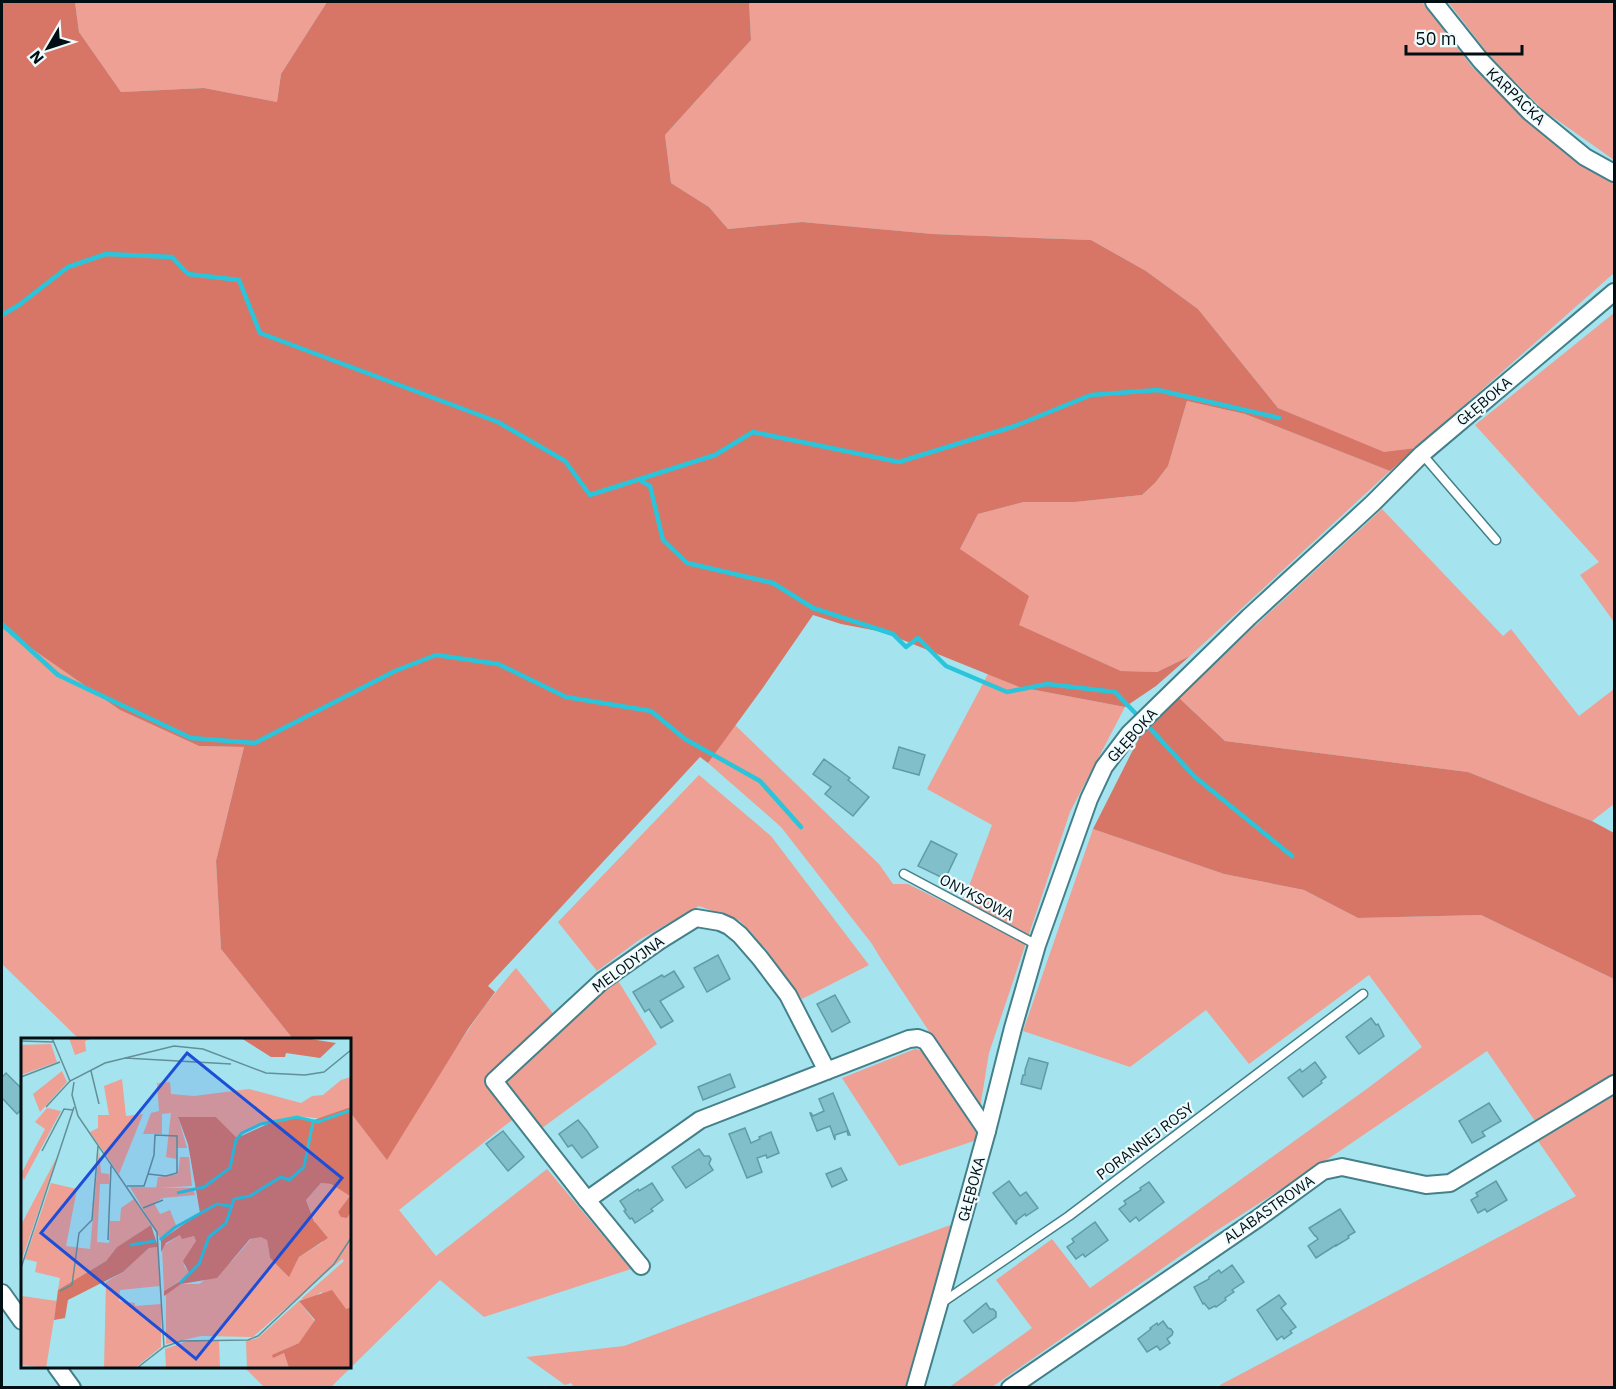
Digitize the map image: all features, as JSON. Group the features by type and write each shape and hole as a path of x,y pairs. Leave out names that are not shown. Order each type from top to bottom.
{"street":[{"name":"KARPACKA","path":"1434,2 1481,61 1530,112 1585,157 1614,173"},
{"name":"GŁĘBOKA","path":"915,1388 1037,945 1089,799 1104,767 1128,734 1422,454 1614,292"},
{"name":"MELODYJNA","path":"641,1266 494,1080 602,981 696,918 729,926 747,943 788,996 827,1071"},
{"path":"587,1200 700,1120 909,1039 918,1038 926,1041 987,1131"},
{"name":"ALABASTROWA","path":"1010,1388 1257,1219 1323,1171 1342,1167 1426,1185 1450,1183 1614,1084"},
{"path":"2,1293 21,1320"},
{"path":"57,1368 72,1388"}],"lane":[{"path":"1422,454 1496,540"},
{"name":"ONYKSOWA","path":"904,874 1037,945"},
{"name":"PORANNEJ ROSY","path":"939,1305 1069,1216 1363,994"}],"shaded area":[{"path":"2,2 75,2 79,32 121,92 204,88 277,102 281,74 327,2 749,2 751,40 665,135 671,183 709,207 728,229 802,222 933,234 1091,240 1146,271 1198,309 1278,408 1384,452 1416,448 1390,471 1245,414 1187,401 1168,466 1142,495 1075,502 1024,502 978,514 960,549 1029,596 1019,625 1121,671 1157,672 1190,656 1156,686 1125,707 1019,687 883,632 841,624 813,615 708,763 700,757 488,986 495,992 468,1029 387,1160 351,1113 351,1038 292,1038 221,949 216,861 244,747 199,746 120,710 2,628"},
{"path":"75,2 327,2 281,74 277,102 204,88 121,92 79,32"},
{"path":"749,2 1422,2 1473,68 1569,152 1614,180 1614,273 1416,448 1384,453 1278,408 1198,309 1146,271 1091,240 933,234 802,222 728,229 709,207 671,183 665,135 751,40"},
{"path":"1448,2 1614,2 1614,160 1543,110 1489,55"},
{"path":"1614,313 1614,622 1580,575 1599,562 1475,425"},
{"path":"1187,401 1245,414 1390,471 1190,656 1157,672 1121,671 1018,625 960,549 978,514 1024,502 1075,502 1142,495 1168,466"},
{"path":"1382,509 1503,636 1511,629 1579,716 1614,689 1614,804 1592,821 1468,772 1225,741 1178,697"},
{"path":"2,628 120,710 199,746 244,747 216,861 221,949 292,1038 78,1038 2,964"},
{"path":"988,674 1019,687 1125,707 1070,812 989,1053 980,1108 872,944 781,827 708,763 735,725 879,864 893,884 908,884 960,910 992,825 927,789"},
{"path":"1178,697 1225,741 1468,772 1592,821 1614,833 1614,979 1481,915 1358,918 1304,890 1224,874 1093,829 1143,730"},
{"path":"699,775 771,836 869,965 802,999 765,948 740,921 699,906 639,940 597,971 558,922"},
{"path":"1093,829 1224,874 1304,890 1358,918 1481,915 1614,979 1614,1387 1221,1388 1220,1385 1576,1196 1538,1141 1535,1121 1487,1051 1325,1161 1216,1231 992,1387 948,1388 1032,1328 996,1280 1052,1239 1090,1288 1422,1047 1369,975 1249,1064 1206,1010 1130,1067 1023,1031"},
{"path":"516,968 564,1027 617,979 657,1044 542,1128 527,1108 399,1210 436,1256 547,1169 631,1269 484,1317 440,1280 351,1367 351,1113 387,1159 448,1061 497,990"},
{"path":"915,1049 924,1051 977,1134 977,1140 899,1166 842,1078"},
{"path":"953,1224 905,1387 574,1387 571,1383 565,1385 526,1357 624,1346"},
{"path":"245,1368 350,1368 331,1387 264,1387"}],"building":[{"path":"899,747 925,755 919,775 893,768"},
{"path":"824,759 850,778 848,780 869,797 853,816 825,794 831,787 813,774"},
{"path":"931,841 957,854 945,879 918,866"},
{"path":"718,955 730,979 707,992 694,968"},
{"path":"674,971 684,987 660,1001 673,1021 661,1028 649,1009 645,1012 633,992 662,975 664,977"},
{"path":"835,995 850,1022 832,1032 817,1004"},
{"path":"1371,1018 1376,1025 1378,1024 1384,1036 1359,1054 1346,1037"},
{"path":"1029,1058 1048,1063 1041,1089 1021,1084"},
{"path":"1315,1062 1326,1077 1321,1081 1322,1083 1303,1097 1288,1078 1300,1069 1302,1072"},
{"path":"6,1073 21,1088 21,1110 17,1114 2,1098 2,1077"},
{"path":"730,1074 735,1087 703,1100 698,1087"},
{"path":"833,1093 850,1135 847,1131 835,1135 835,1140 830,1126 817,1131 810,1113 813,1116 824,1111 819,1099"},
{"path":"1489,1103 1501,1121 1482,1132 1485,1136 1472,1143 1459,1121"},
{"path":"578,1120 598,1147 582,1158 572,1145 568,1147 559,1134"},
{"path":"745,1128 751,1143 771,1132 779,1153 767,1158 766,1155 757,1158 762,1172 747,1178 729,1134"},
{"path":"503,1131 524,1157 508,1171 486,1144"},
{"path":"699,1149 704,1156 709,1156 711,1159 709,1164 713,1170 686,1188 672,1167"},
{"path":"841,1168 847,1180 832,1187 826,1174"},
{"path":"1009,1181 1020,1196 1026,1192 1038,1208 1026,1216 1025,1214 1016,1221 1016,1224 993,1193"},
{"path":"1496,1181 1507,1200 1487,1212 1485,1209 1478,1213 1471,1200 1478,1196 1476,1193"},
{"path":"1149,1182 1164,1202 1139,1221 1136,1217 1130,1222 1119,1209 1126,1204 1124,1201"},
{"path":"652,1183 663,1200 651,1209 653,1211 635,1223 624,1211 626,1210 620,1201"},
{"path":"1340,1209 1355,1232 1316,1258 1308,1246 1318,1239 1309,1228"},
{"path":"1095,1222 1108,1240 1085,1257 1083,1254 1076,1259 1067,1247 1074,1242 1072,1239"},
{"path":"1232,1265 1244,1282 1232,1290 1234,1292 1225,1298 1226,1300 1209,1309 1203,1304 1194,1287 1209,1279 1219,1270 1221,1273"},
{"path":"1279,1295 1286,1304 1281,1308 1296,1327 1284,1339 1282,1336 1277,1340 1257,1310"},
{"path":"986,1303 996,1312 996,1317 973,1333 964,1321"},
{"path":"1163,1321 1173,1332 1167,1339 1170,1343 1160,1350 1157,1346 1147,1352 1138,1339 1150,1328"}],"waterway":[{"path":"2,315 19,305 68,267 106,254 172,257 188,274 239,280 260,333 498,422 565,461 590,495 715,455 753,432 899,462 1015,426 1091,395 1158,390 1279,418"},
{"path":"638,479 650,486 663,540 687,563 773,583 813,608 893,634 906,647 918,638 946,666 1007,692 1047,684 1115,692 1139,717"},
{"path":"2,624 58,675 191,738 255,743 395,671 436,655 498,664 566,697 651,711 685,739 760,781 801,827"},
{"path":"1145,723 1195,777 1292,856"}]}
